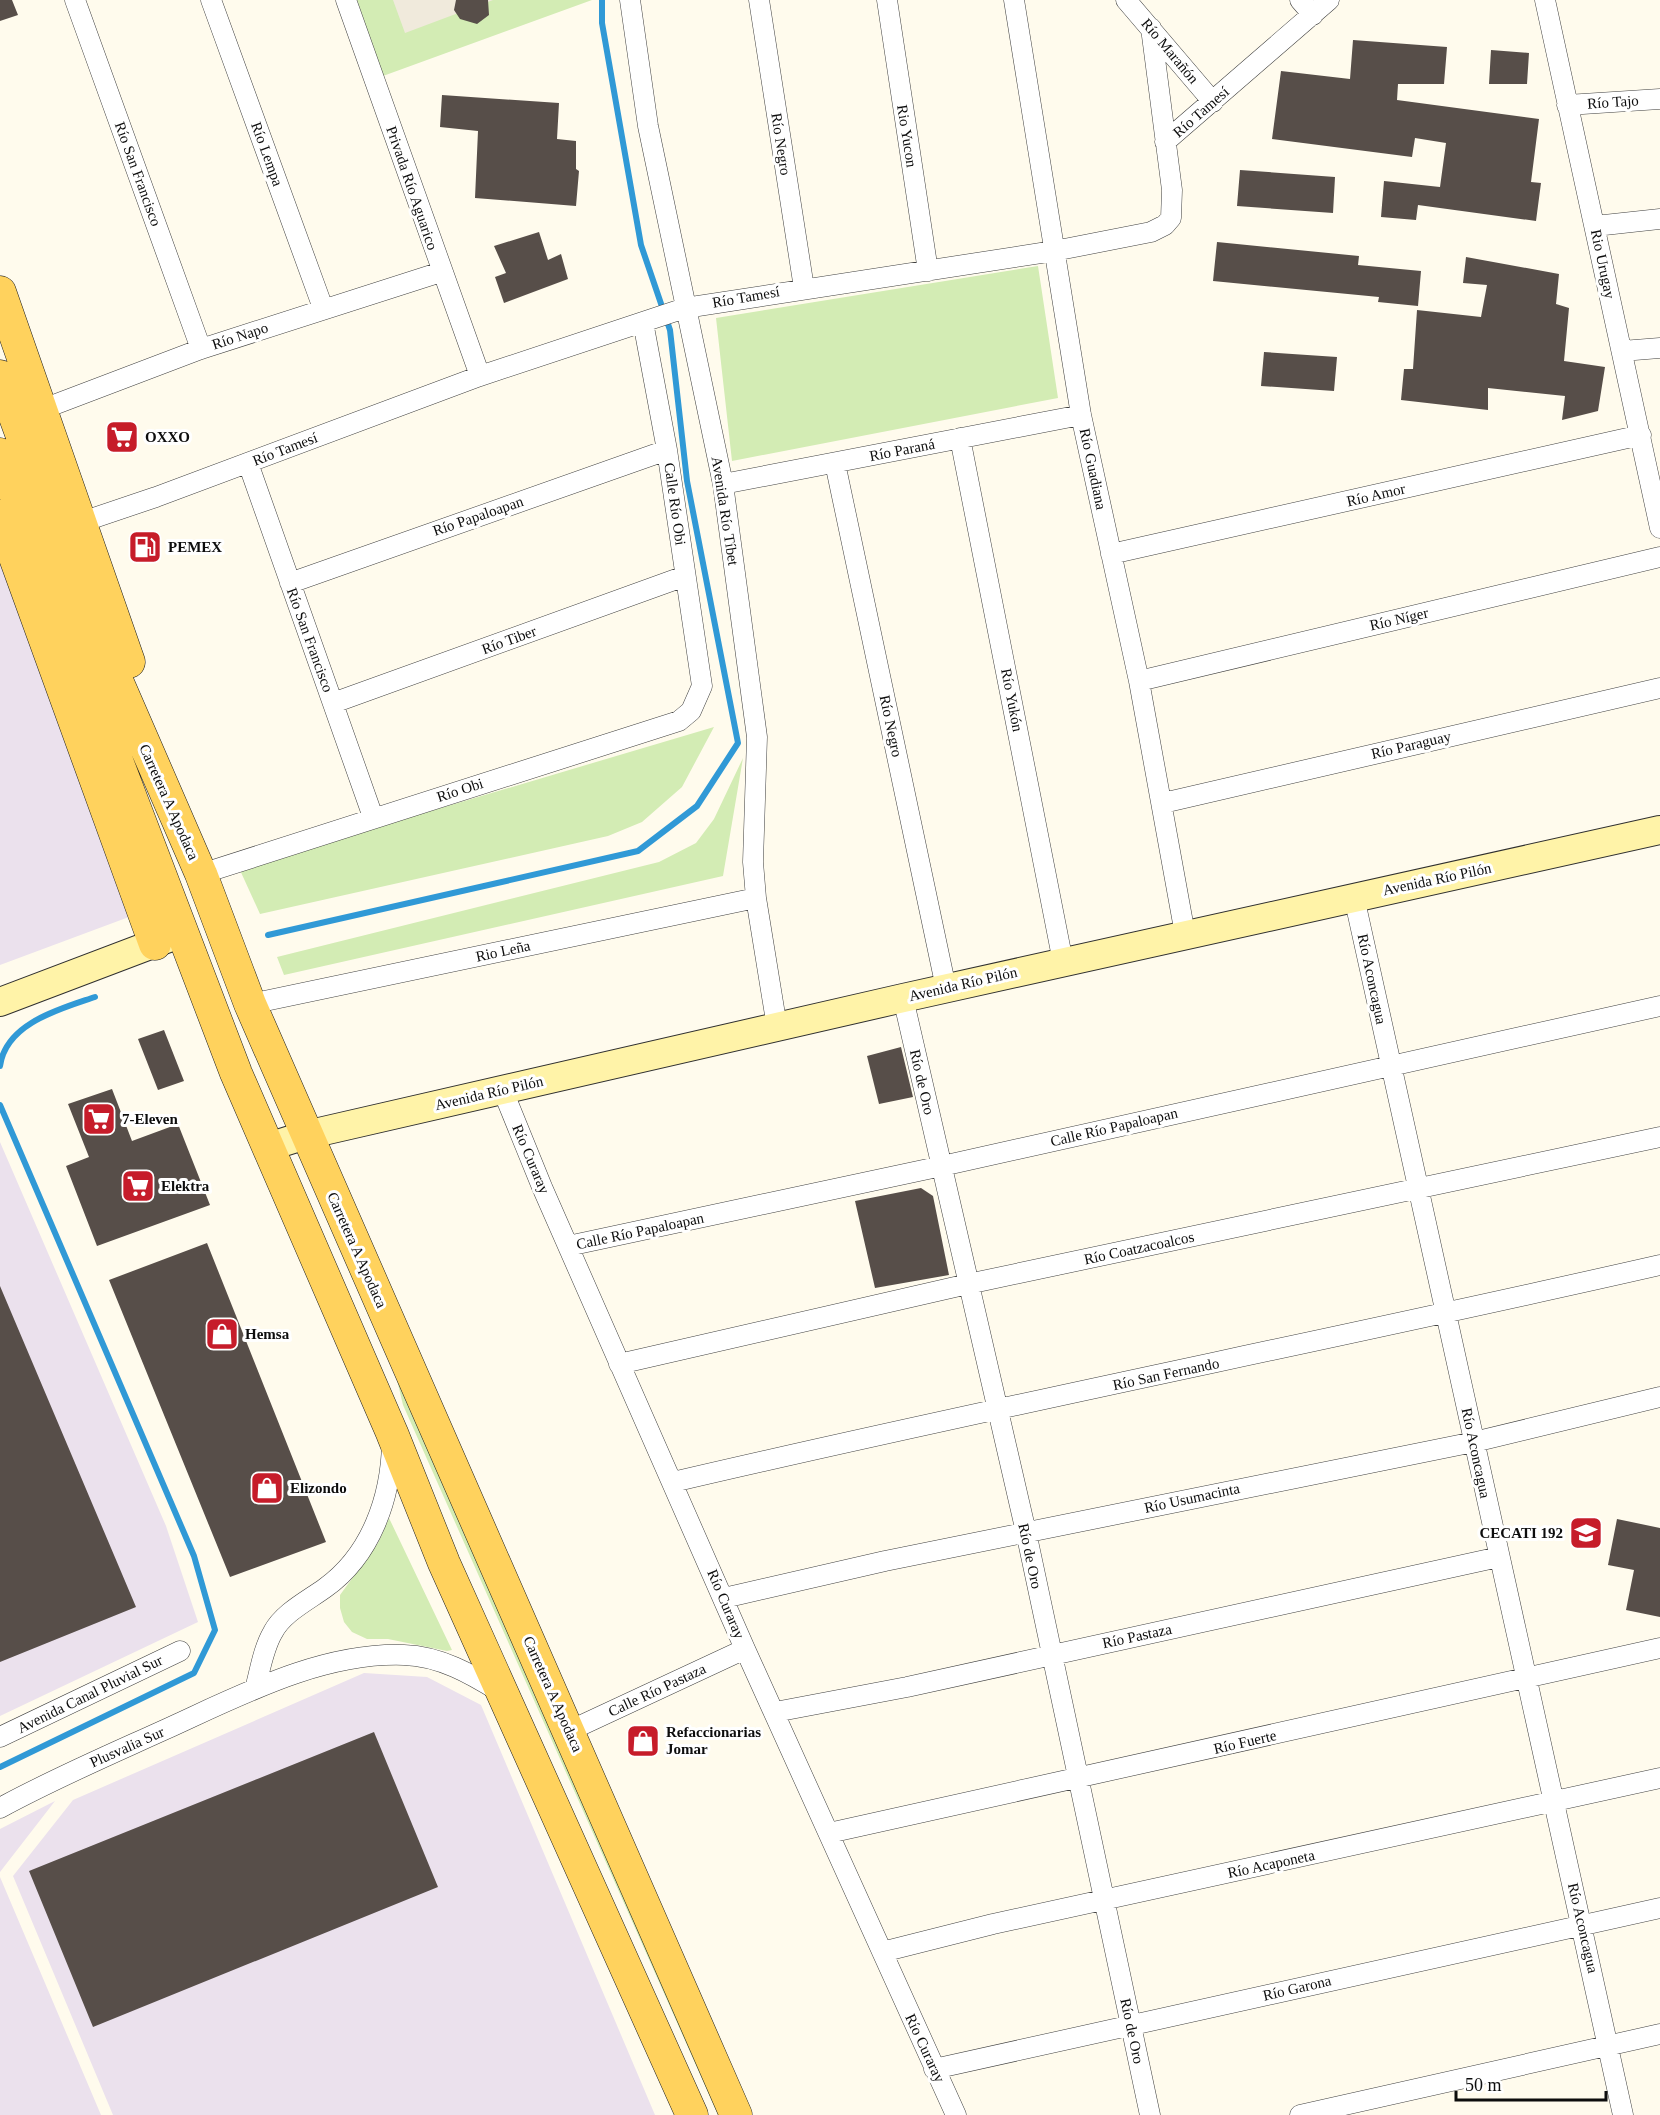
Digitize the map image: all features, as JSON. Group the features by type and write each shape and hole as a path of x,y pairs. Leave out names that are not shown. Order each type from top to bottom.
{"main road":[{"path":"0,292 14,435 69,527"},
{"path":"0,376 14,435 169,938"},
{"path":"0,516 169,938 208,1005 392,1433 444,1563 692,2115"},
{"name":"Carretera A Apodaca","path":"69,527 150,722 158,776 201,874 250,1004 306,1135 578,1727 736,2115"},
{"name":"Avenida Río Pilón","path":"268,1147 306,1135 946,988 1660,830"},
{"path":"0,1002 169,938"},
{"path":"578,1727 757,2115"}],"street":[{"name":"Río San Francisco","path":"75,0 201,349"},
{"name":"Río Lempa","path":"211,0 323,308"},
{"name":"Privada Río Aguarico","path":"346,0 441,272 480,376"},
{"name":"Avenida Río Tíbet","path":"630,0 648,126 681,309 723,484 757,737 753,862 756,898 777,1027"},
{"name":"Río Negro","path":"759,0 804,288"},
{"name":"Rio Yucon","path":"886,0 928,271"},
{"name":"Río Guadiana","path":"1014,0 1081,415 1139,681 1185,934"},
{"name":"Río Marañón","path":"1126,0 1213,102"},
{"path":"1300,0 1313,15"},
{"name":"Río Tamesí","path":"69,527 480,376 681,309 804,288 1054,251 1151,232 1165,225 1171,218 1172,206 1165,142 1329,0"},
{"name":"Rio Urugay","path":"1545,0 1660,528"},
{"path":"1151,28 1165,142"},
{"name":"Río Tajo","path":"1567,105 1660,99"},
{"path":"1595,226 1660,219"},
{"name":"Río Napo","path":"14,435 201,349 441,272"},
{"name":"Calle Río Obi","path":"648,320 702,686"},
{"path":"1622,351 1660,348"},
{"name":"Río Paraná","path":"723,484 1081,415"},
{"name":"Río Amor","path":"1111,554 1641,435"},
{"name":"Río Yukón","path":"960,438 1063,962"},
{"name":"Río Papaloapan","path":"290,583 667,450"},
{"name":"Río San Francisco","path":"248,463 373,817"},
{"name":"Río Negro","path":"835,463 946,988"},
{"name":"Río Níger","path":"1139,681 1660,557"},
{"name":"Río Tiber","path":"333,703 685,576"},
{"name":"Río Obi","path":"201,874 373,817 679,721 691,711 702,686"},
{"name":"Río Paraguay","path":"1163,803 1660,688"},
{"name":"Río Aconcagua","path":"1354,897 1623,2115"},
{"name":"Rio Leña","path":"250,1004 756,898"},
{"name":"Río de Oro","path":"903,998 1026,1532 1150,2115"},
{"name":"Calle Río Papaloapan","path":"568,1246 942,1166 1660,1006"},
{"name":"Río Curaray","path":"503,1090 619,1364 956,2115"},
{"name":"Río Coatzacoalcos","path":"619,1364 968,1284 1660,1137"},
{"name":"Río San Fernando","path":"673,1482 998,1409 1446,1314 1660,1265"},
{"name":"Río Usumacinta","path":"724,1598 1026,1532 1474,1442 1660,1397"},
{"path":"255,1689 273,1632 282,1619 328,1586 360,1553 373,1533 391,1466 392,1433"},
{"name":"Río Pastaza","path":"775,1712 1051,1655 1499,1557"},
{"name":"Río Fuerte","path":"829,1833 1660,1648"},
{"name":"Calle Río Pastaza","path":"578,1727 745,1649"},
{"name":"Avenida Canal Pluvial Sur","path":"0,1737 180,1651"},
{"name":"Plusvalia Sur","path":"0,1808 44,1784 255,1689 341,1661 371,1655 407,1655 439,1661 469,1672 503,1694"},
{"name":"Río Acaponeta","path":"882,1952 1104,1900 1660,1778"},
{"name":"Río Garona","path":"934,2069 1660,1908"},
{"path":"1300,2115 1660,2034"}],"shaded area":[{"path":"393,0 493,0 405,33"},
{"path":"0,522 145,911 0,965"},
{"path":"0,1142 166,1526 198,1622 0,1716"},
{"path":"364,1673 427,1677 481,1705 655,2115 113,2115 13,1876 73,1800"},
{"path":"55,1801 0,1872 0,1829"},
{"path":"0,1877 101,2115 0,2115"}],"green space":[{"path":"357,0 592,0 383,76"},
{"path":"1038,266 1058,398 732,461 716,318"},
{"path":"714,727 682,787 642,822 608,836 260,914 239,868"},
{"path":"743,758 723,876 284,975 277,957 659,862 696,843 714,819"},
{"path":"391,1355 728,2115 718,2115 403,1405"},
{"path":"389,1518 452,1650 447,1651 388,1639 367,1639 352,1632 344,1622 340,1608 340,1595 378,1543"}],"building":[{"path":"0,0 12,0 18,15 0,21"},
{"path":"456,0 488,0 489,15 477,24 460,19 454,10"},
{"path":"1353,40 1447,47 1444,84 1398,84 1397,100 1539,119 1531,182 1541,183 1536,221 1418,205 1416,220 1381,217 1384,181 1440,187 1446,143 1415,138 1412,157 1272,139 1281,71 1350,79"},
{"path":"1491,50 1529,53 1527,84 1489,84"},
{"path":"442,95 559,103 557,139 576,141 576,169 579,171 576,206 475,198 478,131 440,127"},
{"path":"1240,170 1335,177 1333,213 1237,206"},
{"path":"539,232 548,260 561,254 568,279 504,303 495,277 506,273 494,246"},
{"path":"1217,242 1359,256 1358,265 1421,271 1418,306 1378,302 1379,297 1213,281"},
{"path":"1466,257 1559,274 1556,304 1569,308 1564,361 1605,367 1598,411 1562,420 1565,396 1488,388 1488,410 1401,400 1404,369 1413,369 1417,310 1481,317 1487,285 1463,283"},
{"path":"1264,352 1337,357 1334,391 1261,386"},
{"path":"164,1030 184,1081 158,1090 138,1039"},
{"path":"901,1047 913,1097 879,1104 867,1056"},
{"name":"Elektra","path":"112,1089 132,1141 178,1124 210,1205 97,1246 66,1166 89,1157 68,1104"},
{"path":"921,1188 933,1196 949,1275 875,1288 855,1201"},
{"path":"207,1243 326,1542 230,1577 109,1280"},
{"path":"0,1286 136,1607 0,1662"},
{"path":"1617,1519 1660,1528 1660,1617 1626,1610 1634,1570 1608,1565"},
{"path":"374,1732 438,1887 93,2027 29,1871"}],"waterway":[{"path":"268,935 638,851 697,806 738,743 687,481 670,330 641,245 602,23 602,0"},
{"path":"0,1066 4,1051 23,1028 51,1013 95,997"},
{"path":"0,1105 194,1556 215,1630 194,1673 0,1767"}],"place":[{"name":"OXXO","path":"122,437"},
{"name":"PEMEX","path":"145,547"},
{"name":"7-Eleven","path":"99,1119"},
{"name":"Elektra","path":"138,1186"},
{"name":"Hemsa","path":"222,1334"},
{"name":"Elizondo","path":"267,1488"},
{"name":"CECATI 192","path":"1586,1533"},
{"name":"Refaccionarias Jomar","path":"643,1741"}]}
